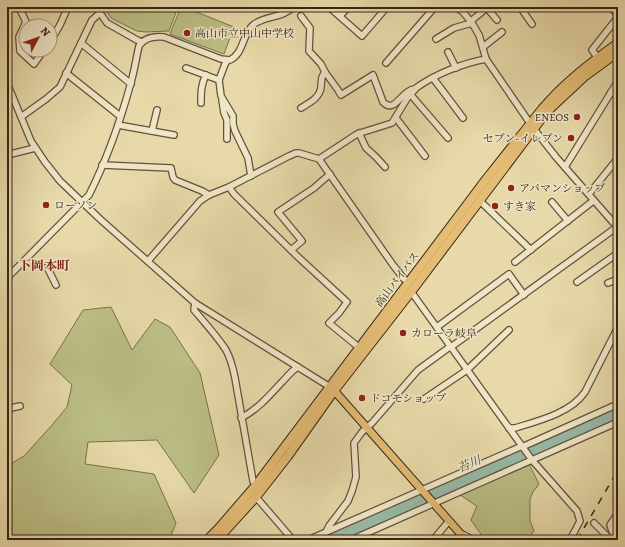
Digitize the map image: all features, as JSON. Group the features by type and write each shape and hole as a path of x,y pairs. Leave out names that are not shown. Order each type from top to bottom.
{"highway":[{"name":"高山バイパス","path":"207,540 256,485 411,292 480,201 551,98 579,72 618,44"},
{"name":"高山バイパス","path":"217,540 256,497 288,456 332,389 409,282 487,178 532,126 554,104 584,77 618,52"}],"main road":[{"path":"332,389 463,538"}],"street":[{"path":"20,7 24,18"},
{"path":"58,28 68,7"},
{"path":"97,7 107,23 142,42"},
{"path":"227,139 227,120 223,109 219,80 224,64 227,61 232,60 237,54 247,33 254,24 264,19 285,14 293,7"},
{"path":"329,7 362,36 387,7"},
{"path":"340,16 348,7"},
{"path":"386,63 436,7"},
{"path":"326,532 348,501 352,491 356,477 354,443 366,427 418,370 618,228 593,201 589,194 532,126 486,59 479,35 472,22 457,8 448,7"},
{"path":"520,7 532,24"},
{"path":"598,58 592,50 618,16 610,7"},
{"path":"436,40 454,28 472,22 488,8 497,20"},
{"path":"21,117 60,87 92,20 100,13"},
{"path":"301,16 310,28 309,51 321,64 341,95 373,75 384,105 394,105 410,89 415,89"},
{"path":"483,47 502,32"},
{"path":"7,278 89,195 118,125 131,84 139,46 142,42 149,39 164,37 227,61"},
{"path":"81,43 131,84"},
{"path":"448,52 456,68"},
{"path":"28,58 34,64 38,58"},
{"path":"319,159 359,133 392,123 406,100 415,89 433,78 470,62 486,59"},
{"path":"186,68 219,80"},
{"path":"301,108 318,96 321,89 321,78 325,72"},
{"path":"66,73 120,116"},
{"path":"201,103 201,90 206,75"},
{"path":"433,78 463,118"},
{"path":"565,167 618,81"},
{"path":"7,83 35,148 55,175 82,201 195,303 332,389"},
{"path":"611,92 618,96"},
{"path":"411,95 448,138"},
{"path":"221,96 233,116 235,131 248,158 251,176"},
{"path":"152,131 157,110"},
{"path":"396,118 425,156"},
{"path":"118,125 174,135"},
{"path":"359,133 366,148 376,156 385,167"},
{"path":"7,155 35,148"},
{"path":"148,261 200,201 209,195 229,187 296,153 319,159 393,265 404,279 409,282"},
{"path":"589,194 618,158"},
{"path":"102,165 171,168 175,180 209,195"},
{"path":"291,250 302,241 278,212 314,188 330,174"},
{"path":"229,187 234,194 291,250 347,302 339,313 329,322 356,345"},
{"path":"480,201 531,250"},
{"path":"515,262 593,201"},
{"path":"552,202 568,221"},
{"path":"577,282 618,253"},
{"path":"46,267 56,285"},
{"path":"437,327 509,274 524,295"},
{"path":"608,283 618,279"},
{"path":"411,292 531,460 577,511 580,521 570,540"},
{"path":"195,303 194,310 221,344 229,357 235,378 252,481 256,485"},
{"path":"509,428 515,428 547,417 571,406 578,400 585,392 618,327"},
{"path":"424,400 467,370 509,330"},
{"path":"241,418 251,413 291,372 298,367"},
{"path":"308,540 618,404"},
{"path":"7,409 20,406"},
{"path":"351,540 618,422"},
{"path":"256,497 293,540"},
{"path":"617,540 610,525 618,513"},
{"path":"433,540 449,521"},
{"path":"594,524 611,540"},
{"path":"463,538 474,540"}],"green space":[{"path":"104,7 178,7 169,31 146,32 137,31 111,18"},
{"path":"181,7 234,27 224,54 170,34"},
{"path":"111,307 132,350 155,319 170,327 200,373 219,455 194,493 157,440 88,442 85,464 154,474 176,523 169,540 7,540 7,466 24,456 67,407 72,385 50,364 83,310"},
{"path":"529,464 539,484 530,499 530,521 534,531 526,540 485,540 471,520 477,506 460,495"}],"waterway":[{"name":"苔川","path":"330,540 618,413"}],"railway":[{"path":"577,540 618,470"}],"place":[{"name":"高山市立中山中学校","path":"187,33"},
{"name":"ENEOS","path":"577,117"},
{"name":"セブン-イレブン","path":"571,138"},
{"name":"アパマンショップ","path":"511,188"},
{"name":"ローソン","path":"46,205"},
{"name":"すき家","path":"495,206"},
{"name":"カローラ岐阜","path":"403,333"},
{"name":"ドコモショップ","path":"362,398"}],"district":[{"name":"下岡本町","path":"44,265"}]}
